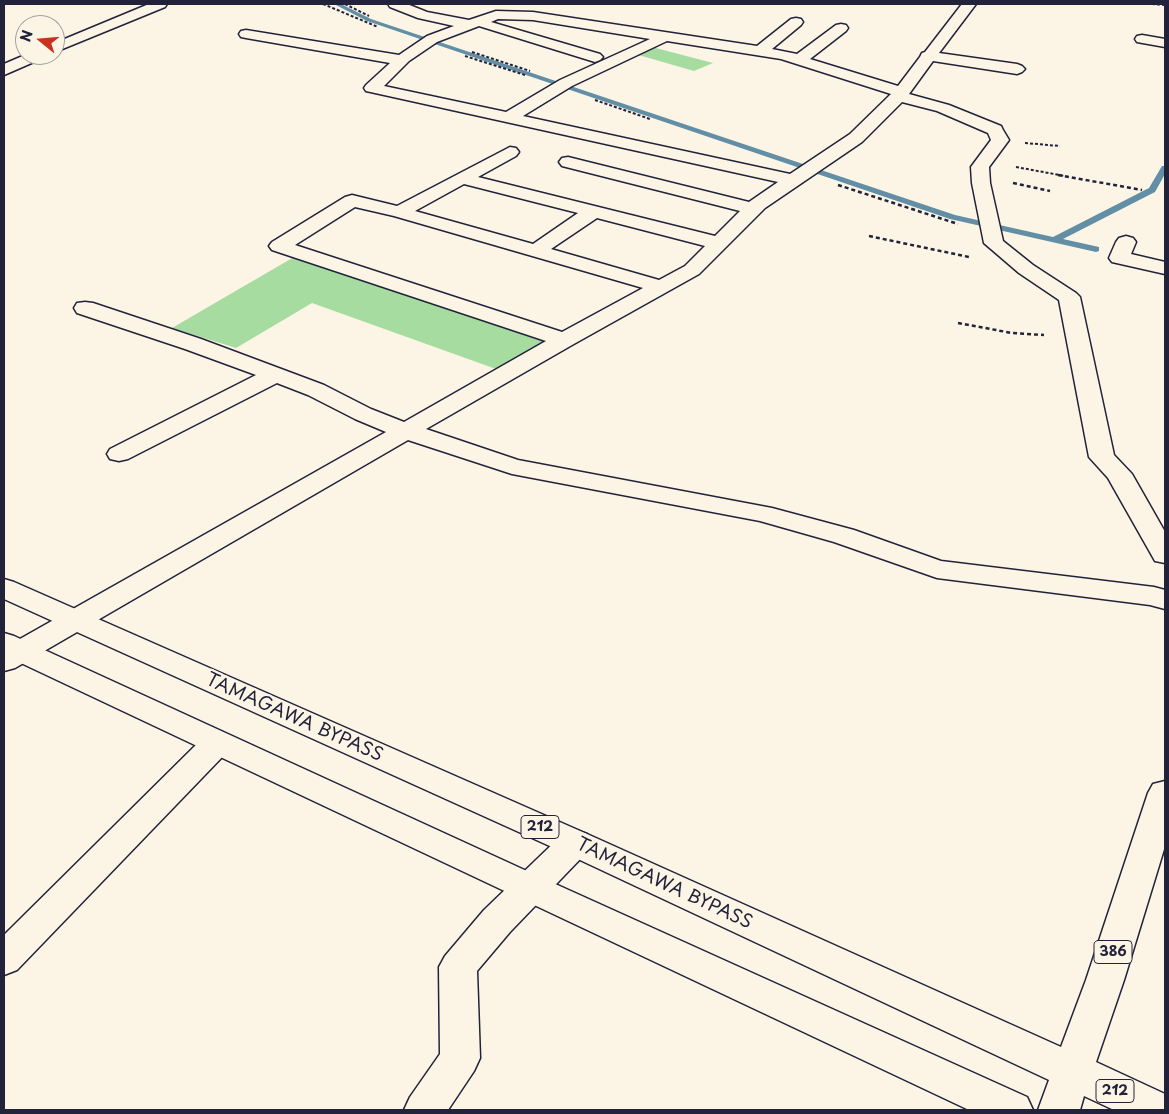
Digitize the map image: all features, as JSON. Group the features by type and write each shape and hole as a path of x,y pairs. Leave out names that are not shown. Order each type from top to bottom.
{"main road":[{"path":"65,44 160,4"},
{"path":"395,4 423,14 471,23 596,57"},
{"path":"517,4 496,15 471,23 429,41 402,60 372,88 508,118 805,173"},
{"path":"9,652 74,619 564,340 692,270 753,209 856,138 899,94 969,4"},
{"path":"496,15 533,16 760,51 799,60 943,108 994,130 1000,140 982,169 994,243 1026,269 1069,297 1102,457 1120,474 1165,555"},
{"path":"760,51 796,22"},
{"path":"799,60 841,28"},
{"path":"246,34 402,60"},
{"path":"508,118 564,85 665,37"},
{"path":"1142,39 1165,43"},
{"path":"927,56 1017,69"},
{"path":"399,212 510,152"},
{"path":"568,162 753,209"},
{"path":"462,178 718,243"},
{"path":"564,340 279,246 352,201 399,212 661,287"},
{"path":"536,251 594,211"},
{"path":"1126,242 1119,258 1165,268"},
{"path":"85,308 193,344 273,376 316,390 363,414 406,431 512,466 763,514 844,536 937,569 1154,596 1165,600"},
{"path":"119,454 273,376"},
{"name":"TAMAGAWA BYPASS","path":"4,588 575,843 1157,1110"},
{"path":"9,652 217,743 1012,1110"},
{"path":"4,958 217,743"},
{"name":"386","path":"1059,1110 1165,793"},
{"path":"425,1110 460,1058 458,967 528,888 575,843"}],"path":[{"path":"323,4 363,22 429,41 564,85"},
{"path":"1152,4 1165,5"},
{"path":"429,41 564,85"},
{"path":"1000,140 1060,146"},
{"path":"982,169 1142,190"},
{"path":"982,169 1050,191"},
{"path":"869,236 1026,269"},
{"path":"958,323 1012,332 1077,337"}],"green space":[{"path":"652,47 713,63 694,71 635,54"},
{"path":"294,257 549,341 496,369 312,303 236,348 172,328"}],"waterway":[{"path":"337,4 369,20 953,217 1055,240"},
{"path":"1055,240 1152,190 1165,168"},
{"path":"1055,240 1096,249"}]}
